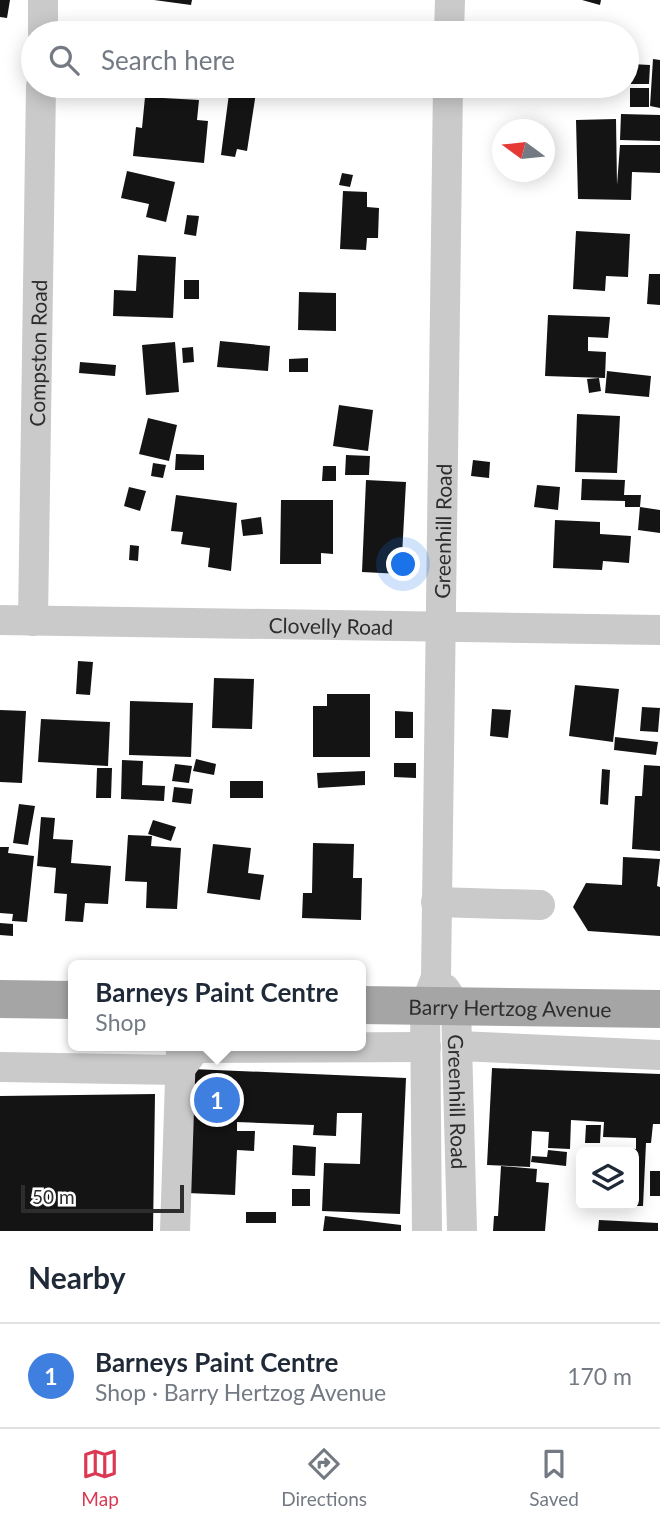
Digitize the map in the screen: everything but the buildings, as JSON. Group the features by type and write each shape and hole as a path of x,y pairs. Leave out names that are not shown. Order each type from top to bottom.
{"main road":[{"name":"Barry Hertzog Avenue","path":"366,1004 439,997 660,1009"},
{"path":"0,999 68,1000"}],"street":[{"path":"43,0 43,21"},
{"path":"449,21 450,0"},
{"name":"Compston Road","path":"33,621 41,98"},
{"name":"Greenhill Road","path":"427,1224 426,1047 439,997 436,902 449,98"},
{"name":"Clovelly Road","path":"0,620 660,630"},
{"path":"436,902 540,905"},
{"name":"Greenhill Road","path":"439,997 459,1046 462,1224"},
{"path":"459,1046 660,1055"},
{"path":"366,1047 426,1047"},
{"path":"0,1067 181,1058 175,1231"},
{"path":"427,1224 462,1224"}],"place":[{"name":"Barneys Paint Centre","path":"217,1100"}]}
